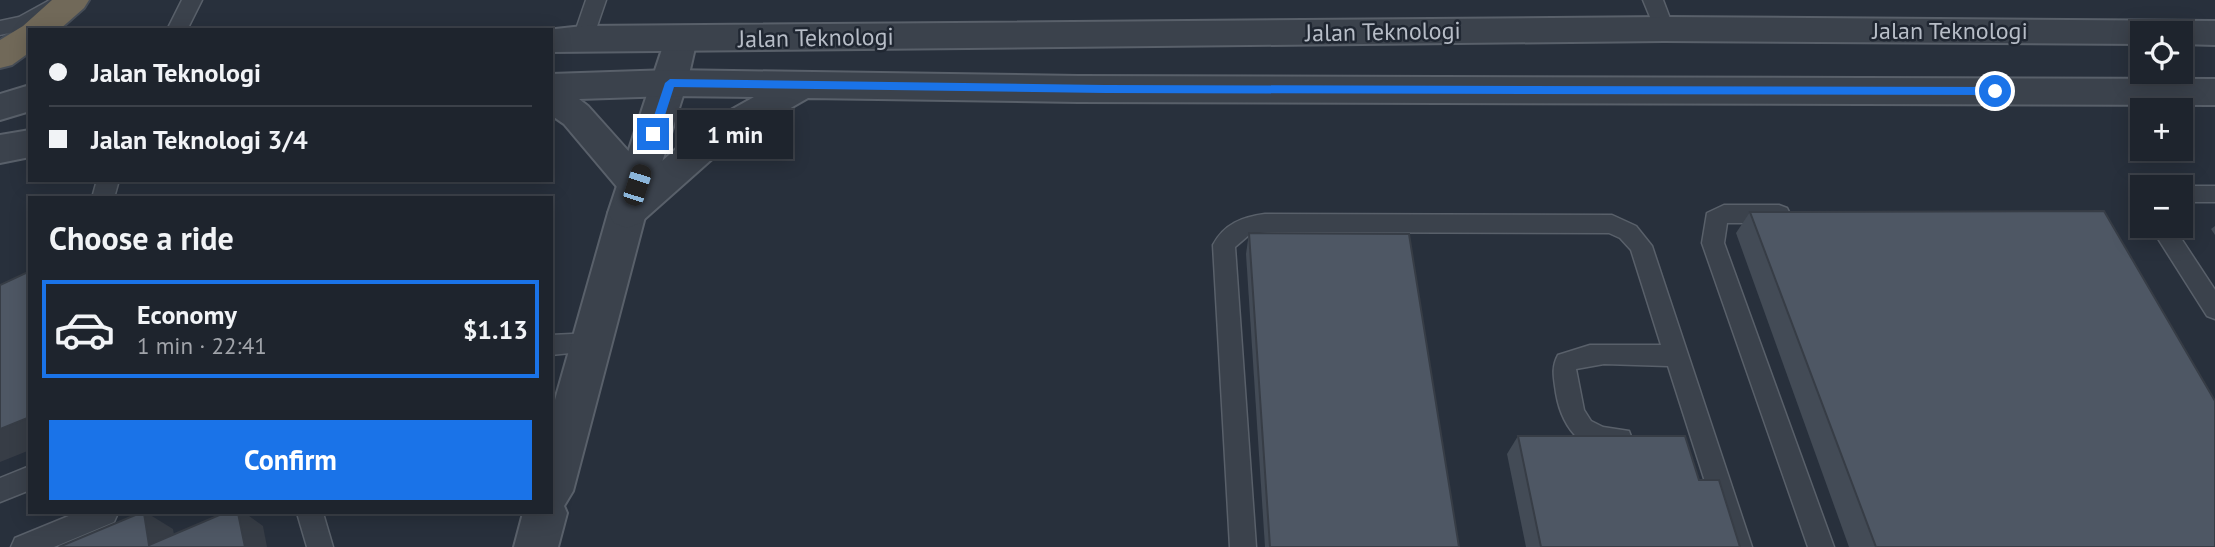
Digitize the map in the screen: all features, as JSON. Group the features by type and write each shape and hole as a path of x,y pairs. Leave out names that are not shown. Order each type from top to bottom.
{"highway":[{"path":"39,28 73,0"},
{"path":"0,56 28,37"}],"street":[{"name":"Jalan Teknologi","path":"567,39 680,39 1659,15 2215,33"},
{"path":"553,484 632,199 670,83 680,39"},
{"name":"Jalan Teknologi","path":"553,87 670,83 1105,89 2215,92"},
{"path":"632,199 717,134 802,85"},
{"path":"553,97 576,114 632,199"},
{"path":"0,107 28,99"},
{"path":"0,149 28,143"},
{"path":"536,547 545,514"}],"lane":[{"path":"0,28 24,23 65,0"},
{"path":"178,28 192,0"},
{"path":"567,39 596,0"},
{"path":"2193,194 2215,194"},
{"path":"1805,214 1724,214 1714,219 1712,230 1713,243 1821,547"},
{"path":"1243,547 1224,245 1234,231 1246,225 1612,224 1628,232 1640,246 1739,547"},
{"path":"2169,238 2215,309"},
{"path":"553,345 592,343"},
{"path":"1639,439 1601,439 1580,430 1575,423 1564,369 1566,362 1590,355 1677,356"},
{"path":"1678,438 1704,438"},
{"path":"0,490 28,479"},
{"path":"24,547 103,514"},
{"path":"310,514 320,547"}],"building":[{"path":"2104,211 2215,401 2215,547 1876,547 1750,212"},
{"path":"1249,233 1409,234 1459,547 1270,547"},
{"path":"28,272 28,418 0,429 0,285"},
{"path":"1518,436 1685,436 1699,480 1719,480 1740,547 1541,547"},
{"path":"138,514 144,514 149,545 222,514 238,514 245,547 59,547"}],"route":[{"path":"653,134 670,83 1105,89 1995,91"}]}
